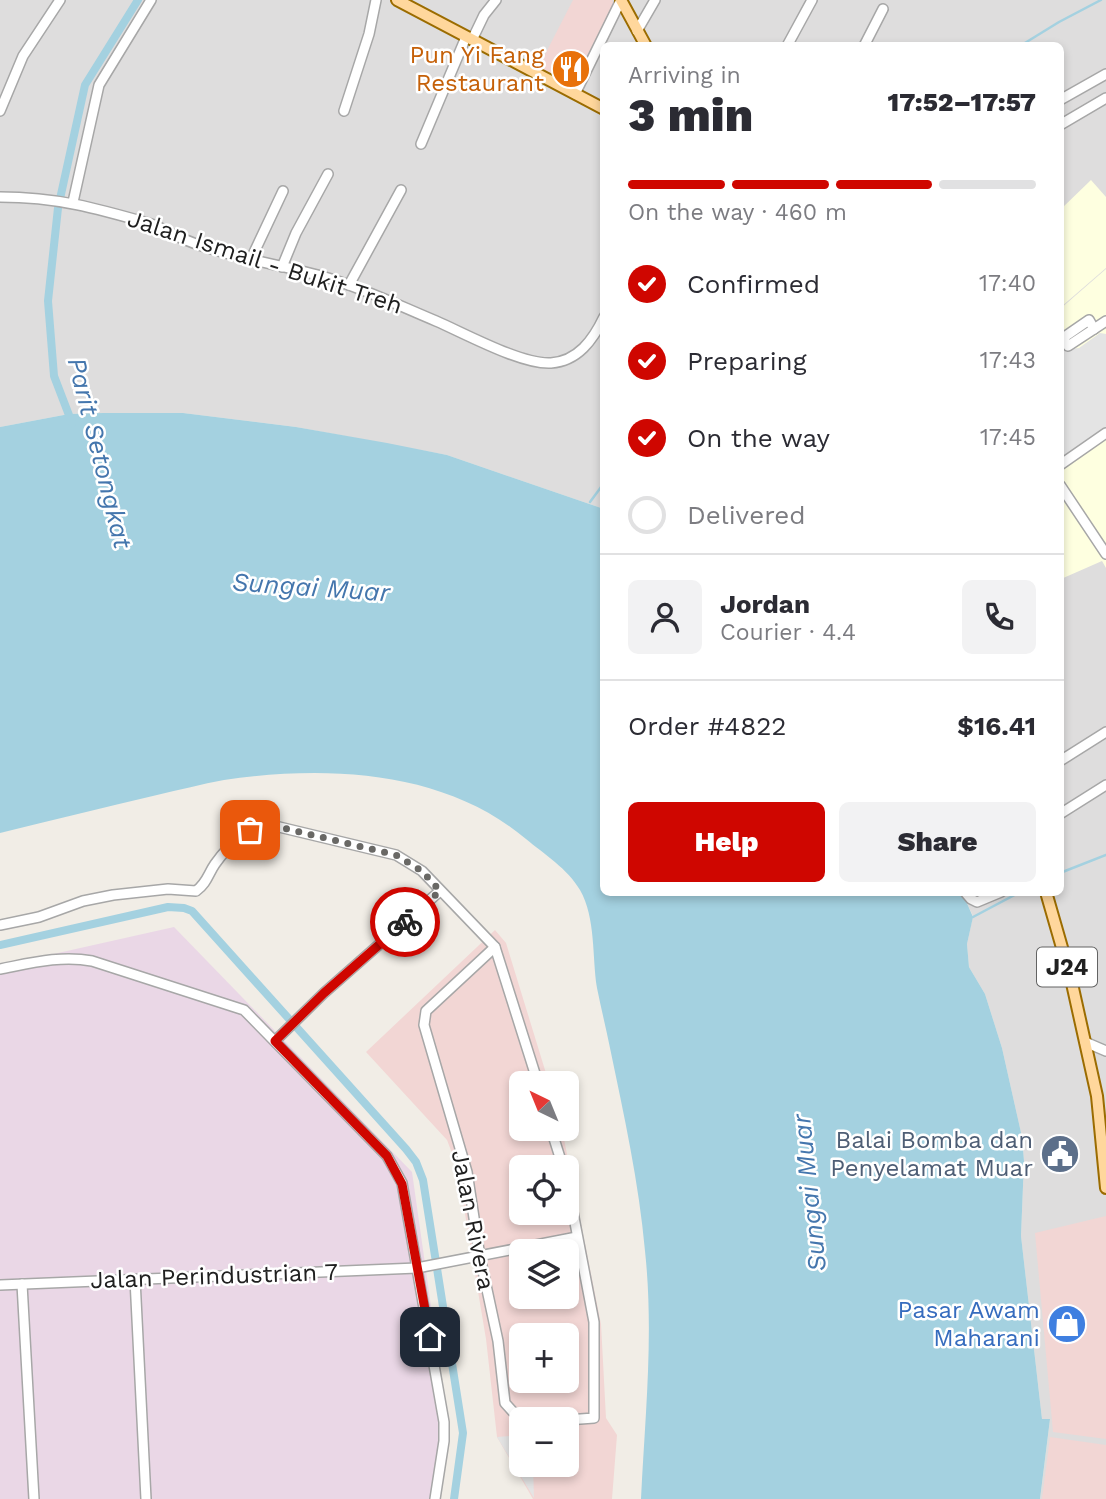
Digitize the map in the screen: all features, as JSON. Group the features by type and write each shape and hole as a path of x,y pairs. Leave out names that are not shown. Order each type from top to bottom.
{"main road":[{"path":"397,0 600,107"},
{"path":"621,0 644,42"},
{"name":"J24","path":"1047,896 1071,979 1097,1096 1103,1130 1106,1188"}],"street":[{"path":"0,111 23,56 60,0"},
{"path":"64,201 99,85 151,0"},
{"path":"344,111 369,34 376,0"},
{"path":"421,144 469,39 496,0"},
{"path":"600,42 621,0"},
{"path":"637,31 654,0"},
{"path":"789,42 812,0"},
{"path":"866,42 883,9"},
{"path":"575,94 600,43"},
{"path":"1064,98 1106,74"},
{"path":"1064,123 1106,98"},
{"path":"282,267 296,233 328,173"},
{"path":"349,285 401,190"},
{"path":"251,259 283,191"},
{"name":"Jalan Ismail - Bukit Treh","path":"0,197 64,201 155,225 166,232 223,252 349,285 481,341 541,362 552,363 572,356 588,345 600,324"},
{"path":"1064,342 1089,320 1094,329 1106,321"},
{"path":"1064,462 1106,433"},
{"path":"1064,491 1106,554"},
{"path":"1064,758 1106,732"},
{"path":"1064,811 1106,785"},
{"path":"0,925 39,917 83,901 113,895 168,889 196,891 207,882 216,862 245,834 263,825 396,855 422,871 495,947 534,1071"},
{"path":"275,1041 440,891"},
{"path":"968,896 977,902 991,896"},
{"name":"Jalan Rivera","path":"495,947 425,1015 424,1025 467,1172 480,1257 498,1341 505,1403 509,1407"},
{"path":"0,969 61,958 92,961 244,1010 387,1156 402,1184 444,1422 444,1441 435,1499"},
{"path":"1086,1042 1106,1052"},
{"path":"575,1225 594,1322 594,1418 579,1419"},
{"name":"Jalan Perindustrian 7","path":"0,1285 417,1268 577,1237"},
{"path":"135,1279 146,1499"},
{"path":"22,1284 34,1499"}],"shaded area":[{"path":"0,0 1106,0 1106,1499 1040,1499 1050,1419 1042,1419 1021,1236 1024,1161 1022,1137 1002,1048 985,994 969,967 967,944 973,916 963,896 1064,896 1064,42 600,42 600,508 447,455 296,427 183,413 103,413 69,414 0,427"},
{"path":"573,0 612,0 614,5 574,88 537,70"},
{"path":"1091,180 1106,197 1106,268 1064,304 1064,206"},
{"path":"1106,269 1106,568 1102,561 1064,578 1064,306"},
{"path":"1100,333 1106,334 1106,428 1064,456 1064,350 1079,348"},
{"path":"174,927 412,1172 449,1433 437,1499 0,1499 0,966"},
{"path":"495,930 506,943 545,1071 509,1071 509,1141 564,1141 567,1155 509,1155 509,1225 579,1225 579,1214 601,1324 606,1418 617,1435 612,1499 533,1499 520,1477 579,1477 579,1407 509,1407 509,1458 497,1437 486,1339 457,1166 447,1140 366,1052"},
{"name":"Pasar Awam Maharani","path":"1106,1216 1106,1439 1053,1432 1035,1233"},
{"path":"509,1436 509,1457 497,1437"},
{"path":"1050,1437 1106,1445 1106,1499 1042,1499"},
{"path":"521,1477 533,1477 534,1498"}],"water":[{"name":"Sungai Muar","path":"183,413 296,427 387,443 447,455 600,508 600,896 964,896 973,917 967,944 969,967 985,994 1002,1048 1022,1137 1024,1161 1021,1236 1042,1419 1050,1419 1040,1499 641,1499 649,1344 648,1282 639,1200 621,1098 597,988 589,913 580,890 569,875 494,816 459,799 422,786 383,778 303,773 263,775 216,782 0,833 0,427 69,414"}],"waterway":[{"name":"Parit Setongkat","path":"72,423 54,376 48,301 58,208 85,85 138,0"},
{"path":"1026,42 1101,0"},
{"path":"590,502 600,488"},
{"path":"1064,871 1106,855"},
{"path":"973,917 1012,896"},
{"path":"0,945 168,907 192,911 406,1149 416,1162 423,1180 463,1433 454,1499"}],"way so far":[{"path":"250,830 263,825 275,826 396,855 408,861 422,871 440,891 405,922"}],"place":[{"name":"Pun Yi Fang Restaurant","path":"571,69"},
{"name":"Balai Bomba dan Penyelamat Muar","path":"1060,1154"},
{"name":"Pasar Awam Maharani","path":"1067,1324"}],"route":[{"path":"405,922 324,993 275,1041 387,1156 402,1184 430,1337"}]}
